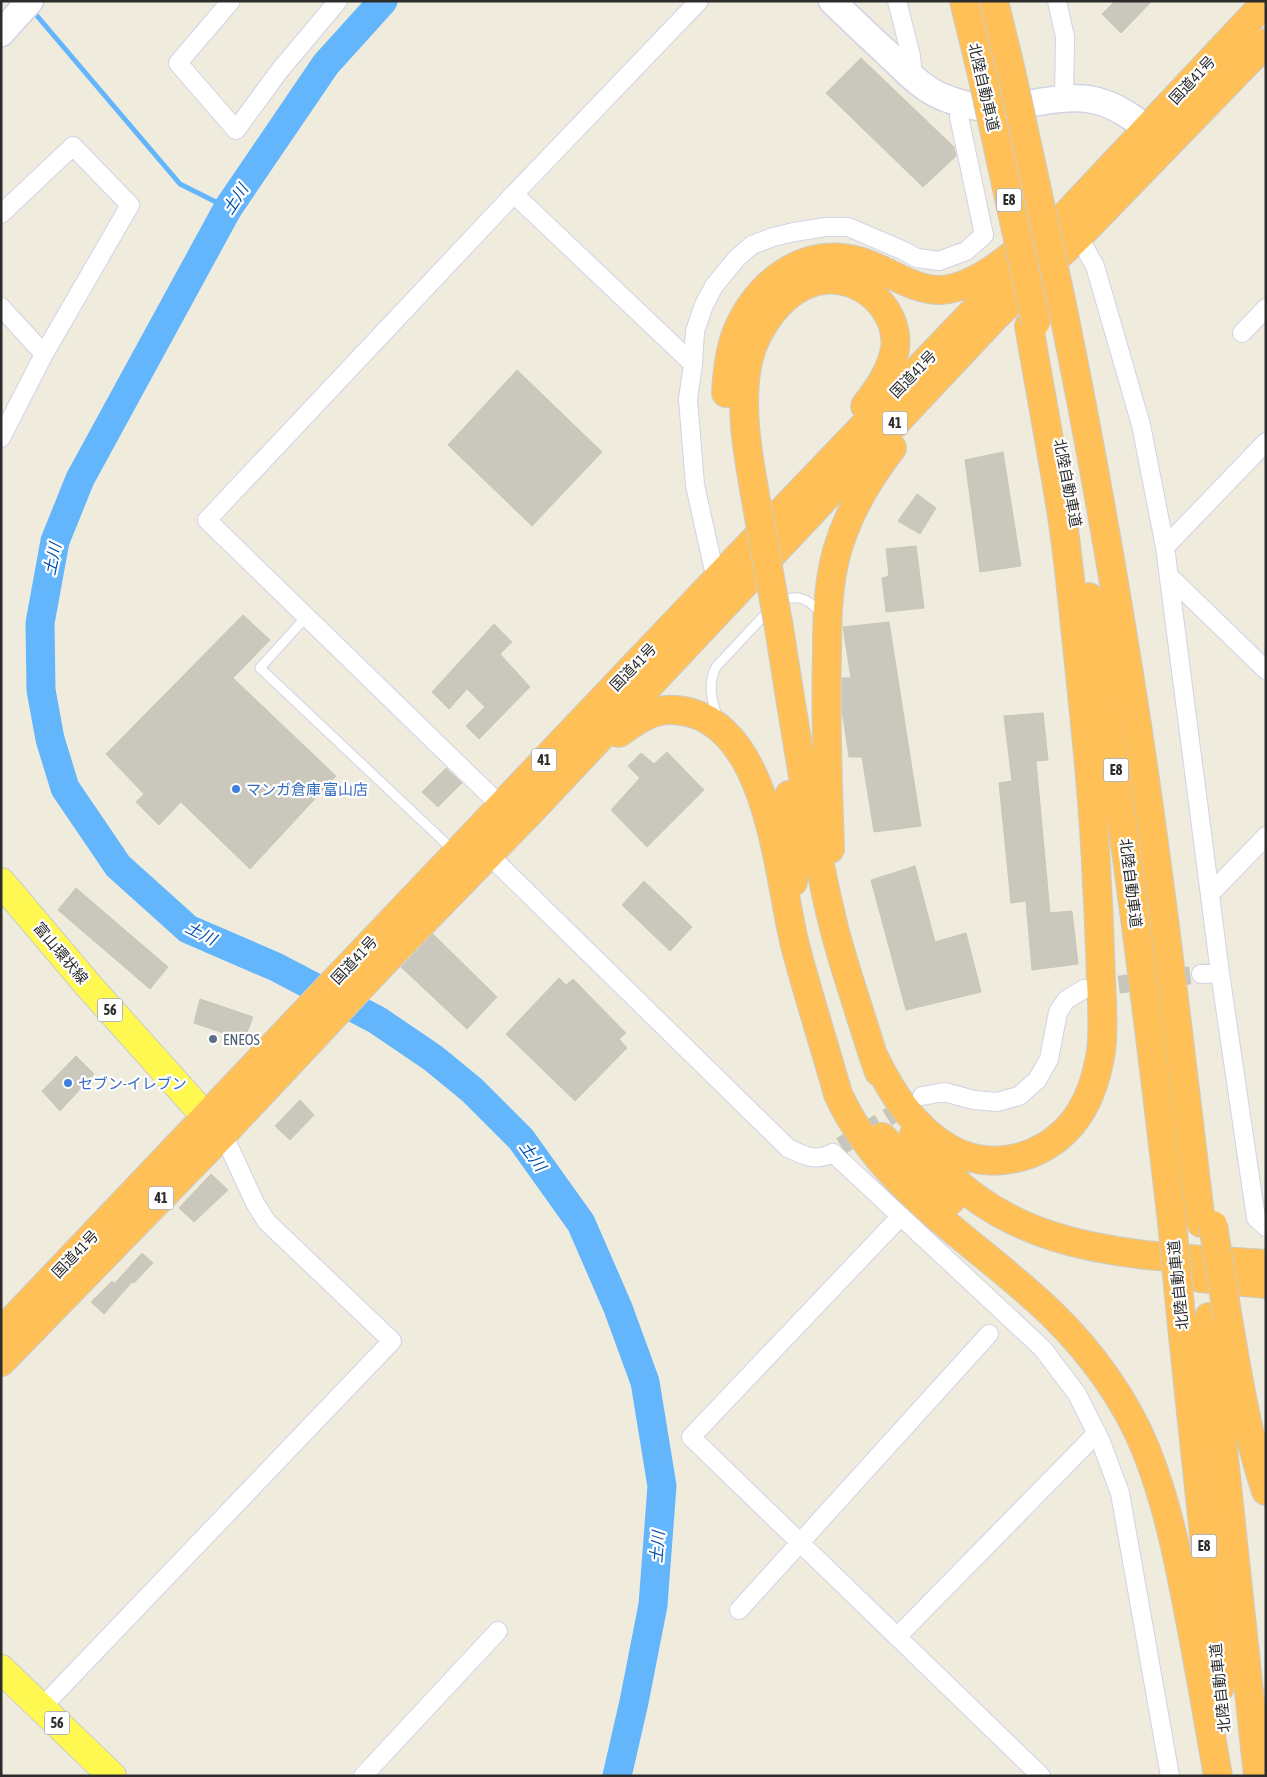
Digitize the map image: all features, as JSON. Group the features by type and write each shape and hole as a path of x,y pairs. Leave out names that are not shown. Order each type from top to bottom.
{"highway":[{"name":"北陸自動車道","path":"964,1 1024,268 1033,324 1086,578 1110,730 1133,894 1172,1222 1193,1445 1230,1776"},
{"name":"北陸自動車道","path":"994,1 1011,70 1090,438 1137,726 1219,1318 1258,1776"},
{"name":"国道41号","path":"381,948 489,855 995,317 1072,226 1146,128 1266,2"},
{"name":"国道41号","path":"1,1362 214,1125 381,948 456,853 716,580 1072,226 1167,146 1266,43"},
{"path":"1072,226 968,283 954,288 940,290 926,288 912,284 860,261 844,258 827,257 810,260 794,266 778,276 765,288 744,317 732,348 727,375 726,421 750,513 772,635 835,930 872,1055 884,1085 901,1115 920,1143 943,1170 972,1195 1003,1216 1034,1231 1069,1242 1110,1251 1266,1264"},
{"path":"716,580 858,414 883,381 894,350 895,335 891,319 883,306 870,293 855,284 824,280 808,284 775,308 763,325 754,344 746,373 744,389 750,513"},
{"path":"835,930 830,871 827,633 829,590 837,552 850,516 867,483 886,455 995,317"},
{"path":"872,1055 901,1104 933,1138 952,1150 972,1158 993,1161 1015,1160 1035,1153 1055,1140 1072,1124 1085,1103 1094,1080 1101,1050 1102,1010 1096,866 1085,726 1062,518 1033,324"},
{"path":"772,635 792,814 795,943"},
{"path":"532,810 608,741 642,717 660,710 682,710 702,716 722,728 737,746 751,770 764,802 795,943 838,1094 847,1115 870,1148 889,1170 930,1210 1052,1314 1081,1344 1105,1376 1128,1413 1146,1449 1172,1532 1188,1605 1218,1776"},
{"path":"832,1072 862,1116 914,1168 954,1202 980,1221 1008,1237 1036,1250 1055,1256 1113,1269 1266,1284"},
{"name":"国道41号","path":"1,1332 214,1125"},
{"path":"1219,1318 1256,1461 1266,1490"}],"main road":[{"name":"富山環状線","path":"1,882 88,985 214,1125"},
{"name":"56","path":"1,1669 112,1776"}],"street":[{"path":"231,1 178,63 236,130 280,70 338,1"},
{"path":"501,806 208,520 514,194 699,1"},
{"path":"832,1 913,78 945,98 978,107 998,107 1064,99 1089,99 1114,107 1136,119 1167,146"},
{"path":"897,1 911,56 913,78"},
{"path":"1057,1 1065,37 1064,99"},
{"path":"1,33 20,5"},
{"path":"716,580 696,485 688,399 695,331 704,305 714,286 737,258 752,245 794,232 826,226 848,227 917,258 939,261 966,251 984,235 960,118 962,104"},
{"path":"1,214 73,146 130,205 44,354 2,435"},
{"path":"514,194 693,364"},
{"path":"1072,226 1095,266 1142,425 1165,547 1220,973 1256,1218 1266,1227"},
{"path":"1,307 44,354"},
{"path":"1242,333 1266,308"},
{"path":"1165,547 1266,442"},
{"path":"1169,576 1266,670"},
{"path":"1210,894 1266,836"},
{"path":"489,855 788,1148 809,1158 826,1157 837,1150 901,1216 1043,1349 1077,1394 1096,1433 1120,1493 1170,1776"},
{"path":"1201,974 1220,973"},
{"path":"922,1096 944,1092 974,1100 997,1102 1019,1096 1037,1080 1050,1059 1058,1012 1066,1000 1084,989"},
{"path":"41,1708 392,1341 267,1222 214,1125"},
{"path":"901,1216 691,1437 1041,1776"},
{"path":"738,1610 989,1334"},
{"path":"897,1637 1096,1433"},
{"path":"363,1776 498,1631"}],"lane":[{"path":"722,728 712,701 710,688 716,667 771,608 780,600 791,597 808,600 821,614 827,633"},
{"path":"306,617 260,668 456,853"}],"building":[{"path":"1115,1 1152,1 1121,33 1102,14"},
{"path":"861,58 954,147 956,156 923,187 826,93"},
{"path":"517,370 602,452 532,526 448,445"},
{"path":"1003,452 1021,566 980,572 965,460"},
{"path":"917,494 936,508 920,534 898,521"},
{"path":"916,546 924,608 886,612 882,578 889,576 886,549"},
{"name":"マンガ倉庫 富山店","path":"243,615 270,640 233,678 336,776 250,869 181,802 159,825 136,802 144,794 106,754"},
{"path":"889,622 921,826 874,832 862,757 849,757 842,710 842,678 851,678 843,627"},
{"path":"494,624 512,642 500,654 530,687 479,739 466,726 485,707 467,689 449,709 432,692"},
{"path":"1043,713 1048,760 1036,761 1050,913 1072,911 1078,964 1032,970 1026,901 1011,903 999,783 1012,781 1004,716"},
{"path":"667,752 704,790 647,847 611,810 640,778 628,766 641,753 654,764"},
{"path":"446,768 462,783 438,807 422,792"},
{"path":"915,866 935,942 966,933 981,992 906,1010 871,880"},
{"path":"644,881 692,927 670,951 622,905"},
{"path":"76,888 168,967 150,989 58,910"},
{"path":"433,934 497,997 467,1029 401,967"},
{"path":"559,978 566,985 573,979 626,1033 619,1039 627,1048 575,1101 506,1034"},
{"path":"200,999 253,1017 244,1040 194,1023"},
{"name":"セブン-イレブン","path":"76,1056 94,1074 60,1111 42,1091"},
{"path":"300,1100 314,1115 290,1140 275,1126"},
{"path":"211,1174 228,1190 194,1222 179,1208"},
{"path":"142,1253 153,1263 134,1283 132,1282 104,1314 91,1302 112,1281 114,1284"}],"waterway":[{"name":"土川","path":"383,1 326,64 228,208 80,479 55,541 40,623 41,690 50,739 65,788 118,866 188,929 276,967 377,1020 433,1058 472,1090 521,1139 581,1223 618,1308 645,1382 662,1486 653,1605 617,1776"},
{"path":"32,10 180,184 228,208"}],"tunnel":[{"path":"1092,988 1201,974"},
{"path":"841,1146 911,1103"}],"place":[{"name":"マンガ倉庫 富山店","path":"236,789"},
{"name":"ENEOS","path":"213,1039"},
{"name":"セブン-イレブン","path":"68,1083"}]}
